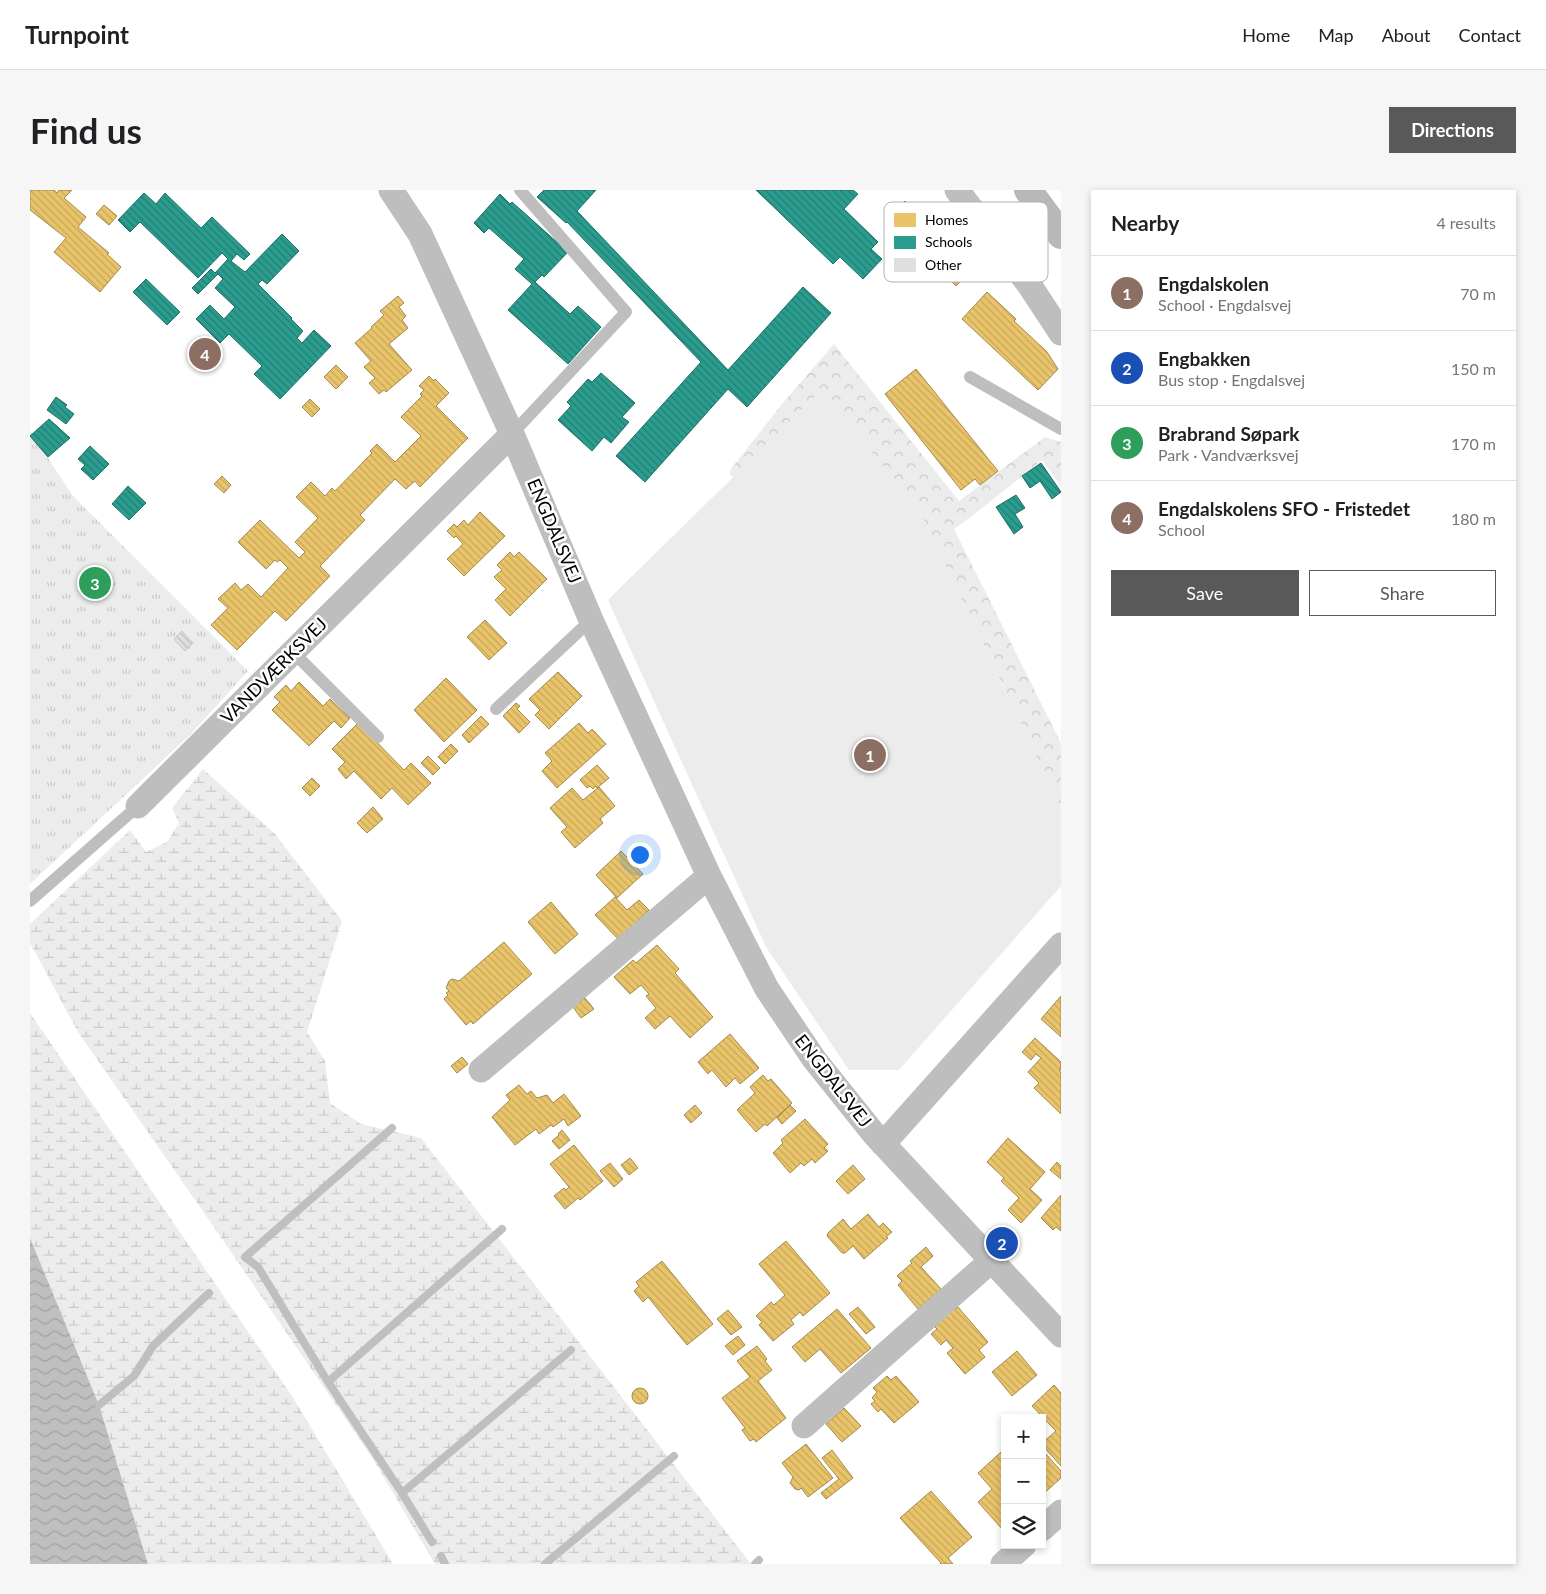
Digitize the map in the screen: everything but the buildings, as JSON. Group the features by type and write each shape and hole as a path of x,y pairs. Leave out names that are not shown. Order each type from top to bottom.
{"main road":[{"path":"1028,190 1037,202"},
{"path":"1048,217 1061,235"}],"street":[{"name":"ENGDALSVEJ","path":"391,190 420,234 512,434 591,620 709,876 767,990 814,1059 884,1144 1061,1335"},
{"path":"957,190 966,202"},
{"path":"1027,282 1061,333"},
{"name":"VANDVÆRKSVEJ","path":"138,806 512,434"},
{"path":"481,1070 709,876"},
{"path":"884,1144 1061,945"},
{"path":"804,1426 991,1261"},
{"path":"1046,1525 1061,1512"},
{"path":"1003,1564 1020,1549"}],"lane":[{"path":"512,434 626,312 520,190"},
{"path":"970,377 1061,429"},
{"path":"496,709 591,620"},
{"path":"293,652 378,737"},
{"name":"VANDVÆRKSVEJ","path":"30,901 138,806"}],"green space":[{"path":"834,344 959,501 1045,437 1061,442 1061,486 1042,460 954,529 1061,743 1061,808 924,520 828,395 818,394 733,478 730,474 731,469 782,404"},
{"path":"818,394 828,394 924,520 1061,808 1061,886 899,1070 849,1070 766,947 608,600"},
{"path":"30,431 73,496 248,671 190,735 30,884"},
{"path":"203,769 275,834 342,921 307,1032 325,1061 330,1103 361,1124 421,1138 751,1564 435,1564 373,1459 78,1032 30,943 30,924 130,830 146,852 167,842 179,823 172,808"},
{"path":"30,1013 292,1396 393,1564 148,1564 99,1405 30,1238"}],"water":[{"path":"30,1238 99,1405 148,1564 30,1564"}],"waterway":[{"path":"392,1128 245,1257 258,1267 328,1382 402,1493 432,1542"},
{"path":"328,1382 502,1229"},
{"path":"99,1405 134,1376 153,1346 209,1293"},
{"path":"402,1493 571,1350"},
{"path":"545,1564 674,1456"},
{"path":"441,1556 445,1564"},
{"path":"755,1564 759,1560"}],"place":[{"name":"Engdalskolens SFO - Fristedet","path":"205,354"},
{"name":"Brabrand Søpark","path":"95,583"},
{"name":"Engdalskolen","path":"870,755"},
{"name":"Engbakken","path":"1002,1243"}]}
